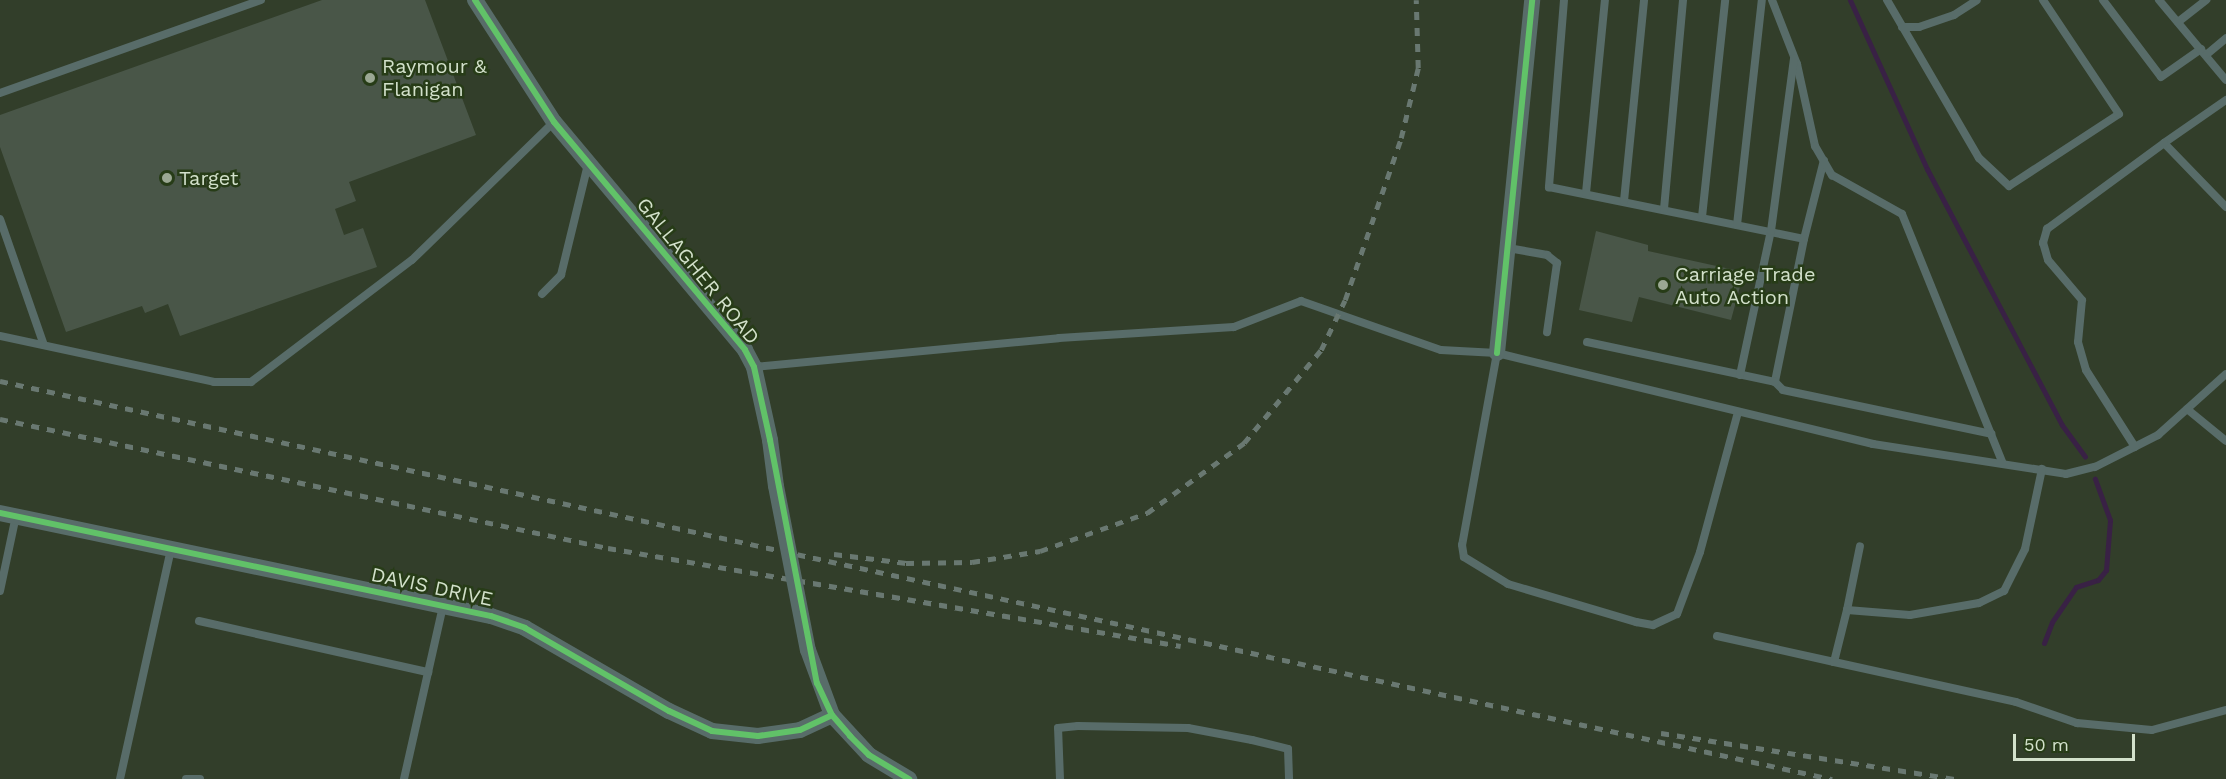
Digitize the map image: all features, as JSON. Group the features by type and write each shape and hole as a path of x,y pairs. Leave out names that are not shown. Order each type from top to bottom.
{"street":[{"name":"GALLAGHER ROAD","path":"475,0 554,122 745,350 754,368 808,650 832,715 869,755 909,779"},
{"path":"1497,353 1532,0"},
{"name":"DAVIS DRIVE","path":"8,514 443,606 525,628 669,711 712,731 758,736 800,730 832,715"}],"lane":[{"path":"0,93 261,0"},
{"path":"1564,0 1549,187 1804,238"},
{"path":"1587,193 1605,0"},
{"path":"1624,201 1644,0"},
{"path":"1664,209 1683,0"},
{"path":"1702,217 1725,0"},
{"path":"1737,225 1762,0"},
{"path":"1772,0 1794,56 1815,146 1832,175 1902,214 2002,462"},
{"path":"1887,0 1980,158 2009,186 2120,114 2043,0"},
{"path":"1902,27 1954,15 1977,0"},
{"path":"2103,0 2161,77 2226,38"},
{"path":"2159,0 2226,80"},
{"path":"2178,22 2206,0"},
{"path":"1740,375 1771,231 1794,56"},
{"path":"2135,447 2086,370 2078,342 2082,300 2048,260 2043,243 2048,229 2226,100"},
{"path":"0,336 214,382 251,381 412,260 554,122"},
{"path":"2164,143 2226,207"},
{"path":"1775,382 1804,238 1824,160"},
{"path":"542,294 561,275 588,164"},
{"path":"0,219 44,345"},
{"path":"1508,248 1547,255 1557,263 1547,332"},
{"path":"754,368 1059,338 1234,327 1301,301 1420,345 1497,353 1873,444 2002,462 2066,474 2095,467 2158,435 2226,374"},
{"path":"1587,342 1775,382 1783,390 1991,434"},
{"path":"1497,353 1462,545 1464,557 1508,584 1636,622 1653,625 1677,614 1700,552 1738,412"},
{"path":"2187,409 2226,441"},
{"path":"1847,610 1910,615 1979,603 2004,591 2025,549 2042,469"},
{"path":"0,591 8,514"},
{"path":"1834,662 1860,546"},
{"path":"120,779 171,549"},
{"path":"404,779 443,606"},
{"path":"200,621 428,672"},
{"path":"1717,636 2016,702 2077,723 2152,730 2226,710"},
{"path":"1060,779 1058,728 1078,726 1188,728 1288,749 1289,779"},
{"path":"186,779 200,779"}],"building":[{"name":"Target","path":"322,0 425,0 476,135 349,182 356,201 335,209 344,235 363,228 377,267 180,336 168,304 145,313 142,306 66,332 0,147 0,115"},
{"name":"Carriage Trade Auto Action","path":"1596,231 1648,245 1648,251 1744,272 1731,320 1639,297 1632,322 1579,310"}],"waterway":[{"path":"1850,0 1927,169 2062,425 2085,457"},
{"path":"2044,643 2052,622 2076,587 2098,580 2106,570 2110,520 2095,479"}],"railway":[{"path":"834,554 906,563 972,562 1040,551 1147,513 1244,443 1321,350 1345,300 1401,138 1418,68 1416,0"},
{"path":"0,381 1832,779"},
{"path":"0,419 608,548 1181,646"},
{"path":"1661,733 1954,779"}],"cycle path":[{"path":"475,0 554,122 745,350 754,367 770,440 817,683 832,715 850,736 869,755 909,779"},
{"path":"1497,353 1532,0"},
{"path":"0,513 491,616 525,628 669,711 712,731 758,736 800,730 832,715"}],"place":[{"name":"Raymour & Flanigan","path":"370,78"},
{"name":"Target","path":"167,178"},
{"name":"Carriage Trade Auto Action","path":"1663,285"}]}
